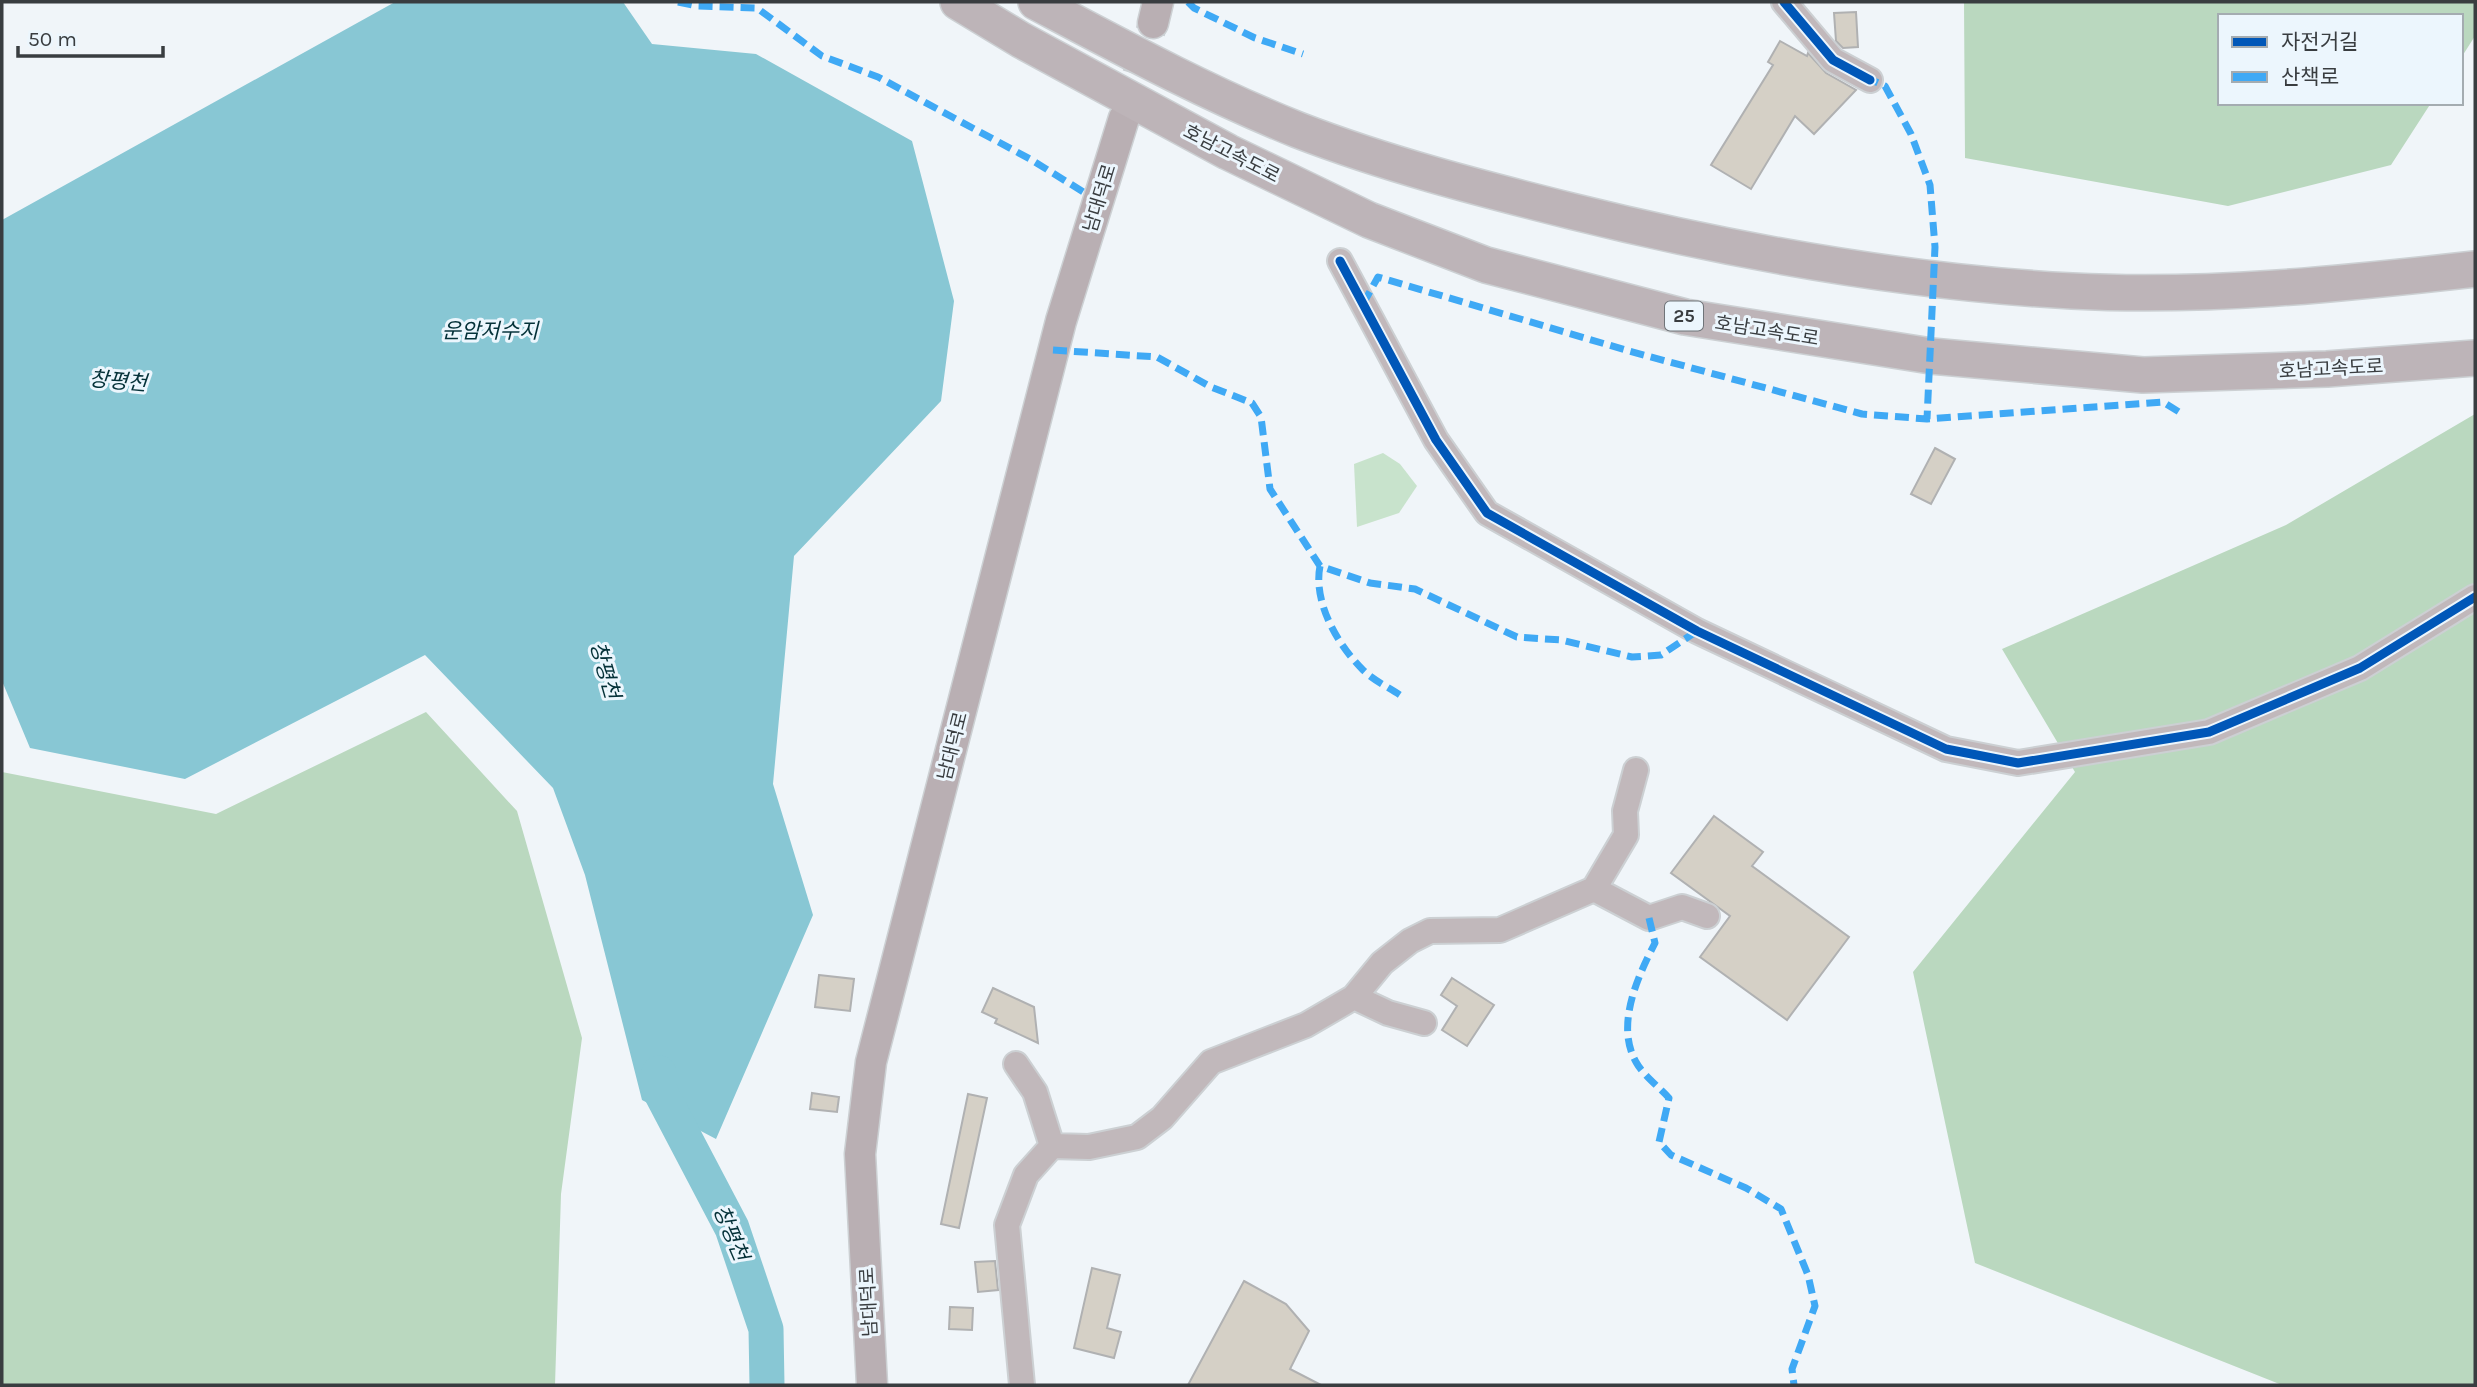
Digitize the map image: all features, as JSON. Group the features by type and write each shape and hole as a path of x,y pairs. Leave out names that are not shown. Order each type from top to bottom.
{"highway":[{"name":"호남고속도로","path":"958,2 1021,40 1228,152 1369,220 1486,265 1685,317 1931,356 2143,375 2327,369 2475,358"},
{"path":"1036,2 1215,93 1297,129 1376,157 1463,183 1631,226 1776,256 1873,273 2076,291 2309,288 2475,269"}],"main road":[{"name":"남대덕로","path":"872,1385 860,1154 871,1062 1058,330 1124,118"}],"street":[{"path":"1784,2 1833,60 1870,79"},
{"path":"1340,261 1436,440 1487,513 1697,631 1946,749 2018,763 2209,732 2360,668 2475,597"},
{"path":"1022,1385 1007,1224 1026,1175 1052,1146 1089,1147 1137,1137 1162,1118 1211,1062 1306,1025 1354,997 1382,963 1410,941 1430,931 1500,930 1594,888 1626,835 1625,811 1636,770"},
{"path":"1594,888 1649,918 1682,907 1707,916"},
{"path":"1354,997 1388,1013 1424,1023"},
{"path":"1016,1064 1035,1092 1052,1146"}],"green space":[{"path":"1964,2 2475,2 2475,36 2463,55 2463,14 2218,14 2218,105 2430,105 2391,165 2228,206 1965,158"},
{"path":"2475,414 2475,1385 2282,1385 1975,1263 1913,972 2075,772 2002,649 2286,525"},
{"path":"1383,453 1400,464 1417,486 1399,513 1357,527 1354,464"},
{"path":"426,712 517,811 582,1038 561,1194 555,1385 2,1385 2,772 216,814"}],"water":[{"name":"운암저수지","path":"395,2 623,2 652,44 756,54 912,141 954,301 941,401 794,556 773,784 813,915 716,1139 642,1100 585,875 553,788 425,655 185,779 30,748 2,681 2,220"}],"building":[{"path":"1856,12 1858,47 1843,48 1836,41 1834,13"},
{"path":"1780,41 1807,56 1808,53 1826,73 1856,90 1814,134 1795,116 1751,189 1711,165 1773,65 1768,62"},
{"path":"1935,448 1955,459 1931,504 1911,494"},
{"path":"1714,816 1763,852 1752,866 1849,937 1787,1020 1700,957 1730,916 1671,873"},
{"path":"819,975 854,979 850,1011 815,1007"},
{"path":"1452,978 1494,1005 1467,1046 1442,1030 1457,1006 1441,995"},
{"path":"993,988 1034,1007 1038,1043 995,1023 997,1019 982,1012"},
{"path":"812,1093 839,1097 837,1112 810,1109"},
{"path":"968,1094 987,1098 959,1228 941,1224"},
{"path":"995,1261 998,1290 978,1292 975,1262"},
{"path":"1092,1268 1120,1275 1107,1328 1121,1332 1114,1358 1074,1348"},
{"path":"1244,1281 1286,1304 1309,1331 1290,1369 1321,1385 1188,1385"},
{"path":"950,1307 973,1308 972,1330 949,1329"}],"waterway":[{"name":"창평천","path":"659,1073 659,1089 732,1228 766,1329 767,1385"}],"tunnel":[{"path":"1124,118 1153,23"}],"marked path":[{"path":"678,2 697,6 757,8 822,56 878,77 1030,159 1098,201"},
{"path":"1188,2 1194,8 1255,38 1303,54"},
{"path":"1865,77 1885,86 1911,134 1930,185 1935,247 1927,419"},
{"path":"1363,304 1378,277 1629,351 1862,414 1927,419 2163,402 2184,415"},
{"path":"1053,350 1157,357 1211,387 1252,403 1261,417 1270,489 1320,566 1370,583 1415,589 1517,637 1561,640 1632,657 1661,655 1697,631"},
{"path":"1320,566 1320,594 1324,608 1344,648 1363,670 1400,695"},
{"path":"1649,918 1655,943 1631,1001 1628,1032 1630,1048 1639,1067 1669,1098 1659,1142 1671,1155 1746,1188 1781,1209 1808,1275 1815,1306 1792,1369 1794,1385"}],"cycle path":[{"path":"1784,2 1833,60 1870,80"},
{"path":"1340,261 1436,440 1487,513 1697,631 1946,749 2018,763 2209,732 2360,668 2475,597"}]}
